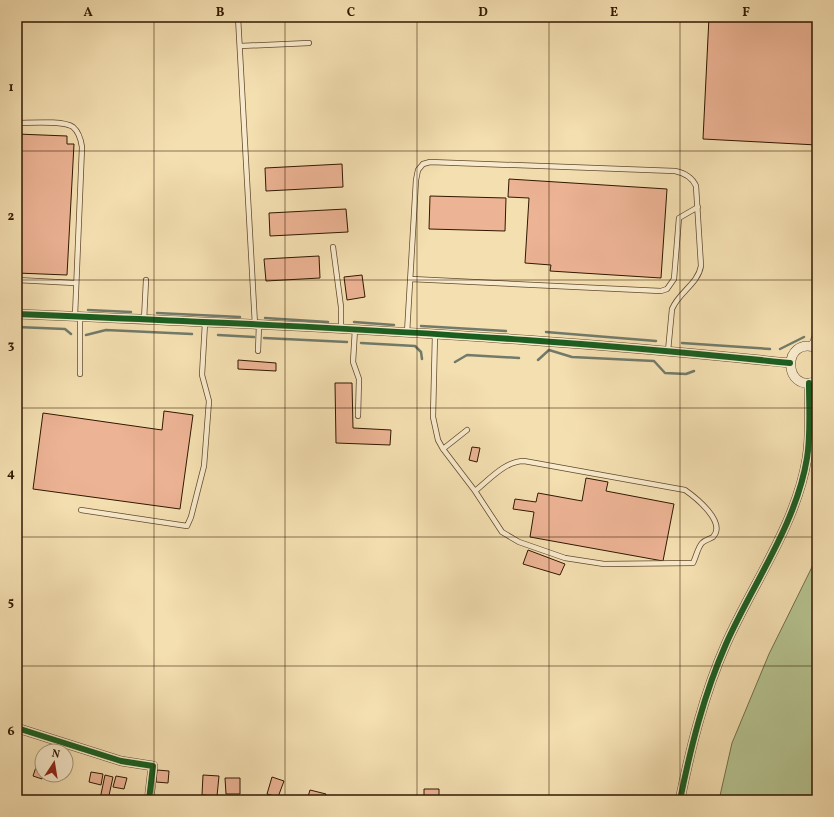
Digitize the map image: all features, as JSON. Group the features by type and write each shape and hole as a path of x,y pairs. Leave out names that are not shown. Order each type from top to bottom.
{"street":[{"path":"17,314 341,328 668,351 790,363"},
{"path":"680,800 699,717 715,672 797,497 807,457 813,382 796,379 790,369 790,363 794,352 799,348 805,346 815,348 817,336"},
{"path":"17,728 121,760 153,766 148,800"}],"lane":[{"path":"238,17 258,350"},
{"path":"240,46 309,43"},
{"path":"17,123 63,123 73,127 80,136 82,147 75,283 80,374"},
{"path":"407,333 418,170 426,162 676,171 685,173 694,181 698,207 700,271 698,276 675,303 672,309 668,351"},
{"path":"411,278 661,291 667,289 674,279 679,218 698,207"},
{"path":"333,247 341,307 341,328"},
{"path":"17,280 75,283"},
{"path":"144,320 146,280"},
{"path":"81,510 187,526 191,517 204,466 209,401 202,375 205,323"},
{"path":"354,329 353,362 359,378 358,416"},
{"path":"435,334 433,417 438,440 443,449 475,491 502,532 519,542 565,558 604,564 694,563 702,543 713,536 716,531 713,517 697,499 685,490 524,461 517,461 508,464 475,491"},
{"path":"443,449 467,430"}],"green space":[{"path":"817,564 817,800 719,800 732,743 769,654 813,565"}],"building":[{"path":"709,17 817,17 817,145 703,139"},
{"path":"17,134 67,136 67,144 74,144 67,275 17,273"},
{"path":"342,164 343,187 266,191 265,168"},
{"path":"509,179 667,189 661,278 550,271 551,265 525,263 529,198 508,197"},
{"path":"430,196 506,198 505,231 429,229"},
{"path":"346,209 348,232 270,236 269,213"},
{"path":"319,256 320,278 266,281 264,259"},
{"path":"362,275 365,297 347,300 344,277"},
{"path":"238,360 276,363 276,371 238,369"},
{"path":"335,383 352,383 353,428 391,430 390,445 336,443"},
{"path":"164,411 193,415 180,509 33,489 43,413 162,430"},
{"path":"472,447 480,448 477,462 469,460"},
{"path":"586,478 608,482 606,491 674,504 663,561 530,537 534,512 513,509 515,499 536,502 538,493 582,501"},
{"path":"528,550 565,564 560,575 523,564"},
{"path":"157,770 169,771 168,783 156,782"},
{"path":"91,772 103,774 101,785 89,782"},
{"path":"105,775 113,777 108,800 100,799"},
{"path":"203,775 219,776 217,796 202,795"},
{"path":"116,776 127,778 124,789 113,787"},
{"path":"272,777 284,781 278,797 267,794"},
{"path":"225,778 240,778 240,794 226,794"},
{"path":"424,789 439,789 439,800 424,800"},
{"path":"310,790 326,794 325,800 307,800"}],"waterway":[{"path":"88,310 131,312"},
{"path":"157,313 240,317"},
{"path":"265,318 328,322"},
{"path":"354,322 394,325"},
{"path":"421,326 506,331"},
{"path":"17,327 65,329 71,334"},
{"path":"86,335 106,330 192,334"},
{"path":"546,332 656,341"},
{"path":"218,335 254,337"},
{"path":"780,349 804,337"},
{"path":"264,338 347,342"},
{"path":"361,343 415,346 421,352 422,359"},
{"path":"682,343 770,349"},
{"path":"538,360 549,350 572,357 654,361 665,373 686,374 694,371"},
{"path":"455,362 467,355 519,358"}],"cycle path":[{"path":"17,314 272,325 559,342 790,363"},
{"path":"680,800 699,720 718,663 737,621 784,530 794,507 807,458 810,421 809,383"},
{"path":"17,728 121,761 153,766 149,800"}]}
